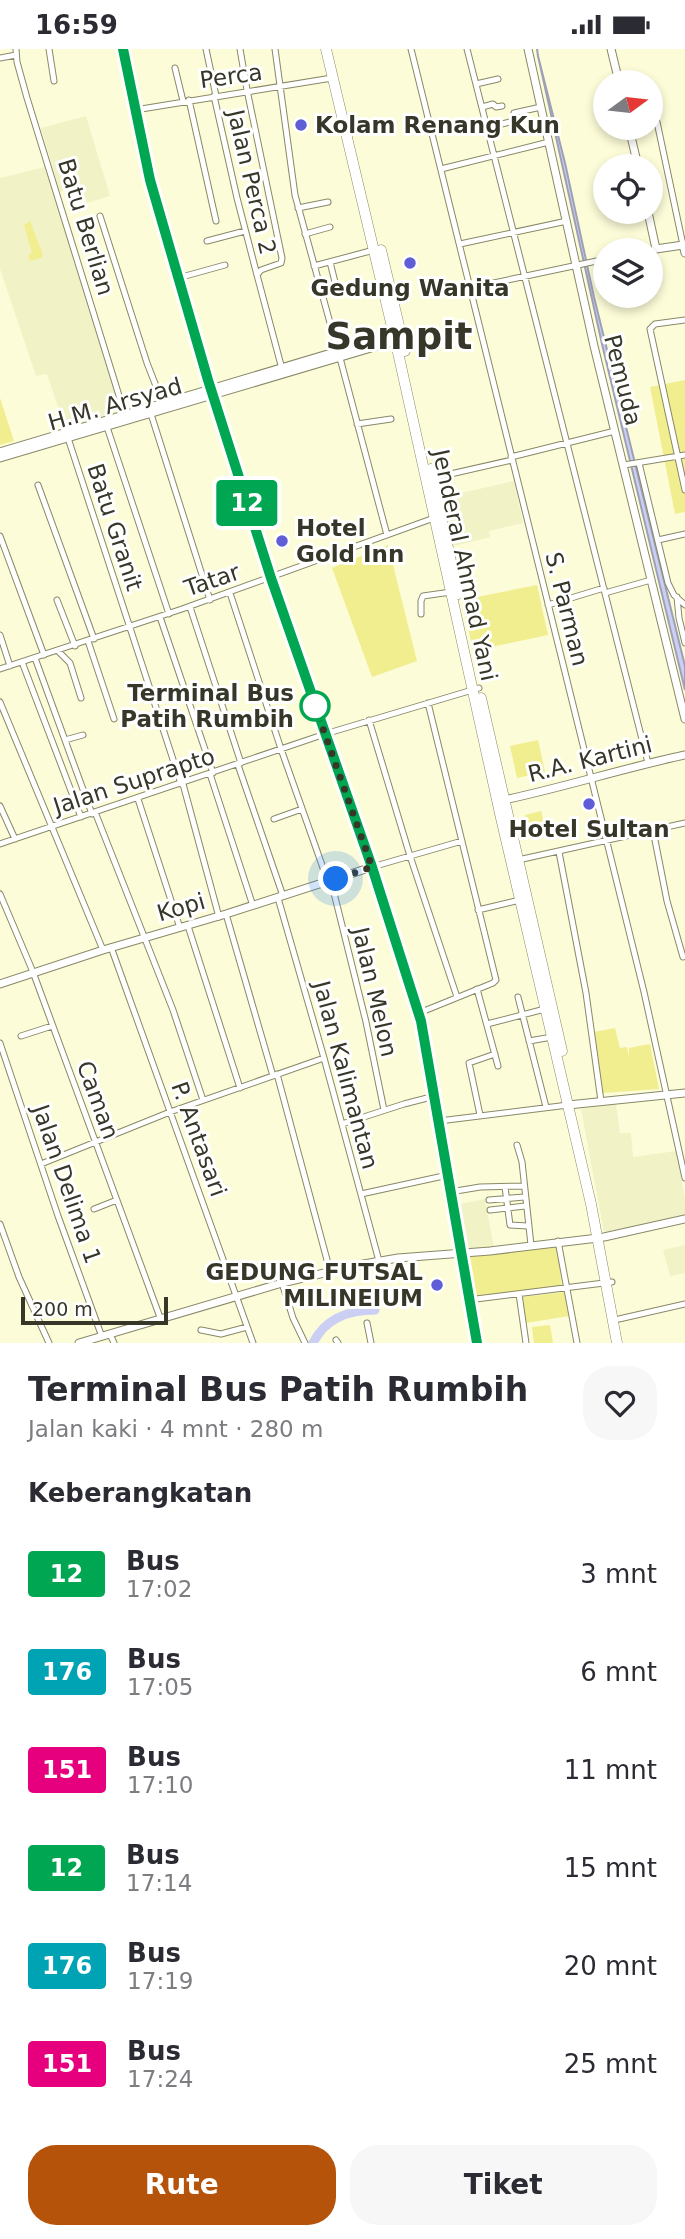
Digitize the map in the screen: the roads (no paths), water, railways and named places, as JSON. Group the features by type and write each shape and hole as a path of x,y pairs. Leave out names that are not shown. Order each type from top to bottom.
{"highway":[{"name":"Jenderal Ahmad Yani","path":"326,49 349,134"},
{"name":"Jenderal Ahmad Yani","path":"332,49 374,243 433,478 520,900 552,1037 567,1086"},
{"name":"Jenderal Ahmad Yani","path":"398,337 434,518 504,800 567,1086"},
{"path":"567,1086 623,1343"},
{"path":"571,1104 573,1129 601,1238"},
{"path":"610,1283 617,1343"}],"street":[{"path":"49,49 54,81"},
{"path":"123,49 150,180 212,393 271,578 372,867 419,1013 477,1343"},
{"name":"Jalan Perca 2","path":"206,49 245,231 282,369"},
{"path":"240,49 282,262 261,270 257,275"},
{"path":"275,49 298,208 387,535"},
{"name":"S. Parman","path":"411,49 668,1095 685,1178"},
{"path":"467,49 648,763"},
{"name":"Pemuda","path":"528,49 567,221 580,265 615,431 632,464 651,580 685,719"},
{"path":"611,49 616,70"},
{"path":"0,58 16,52"},
{"name":"Batu Berlian","path":"16,52 125,415"},
{"path":"175,68 186,100 216,221"},
{"name":"Perca","path":"135,110 332,78"},
{"path":"476,85 498,79"},
{"path":"482,107 493,104 496,107 502,106"},
{"path":"514,113 541,107"},
{"path":"487,128 510,122"},
{"path":"661,140 684,247 663,249"},
{"path":"441,169 550,142"},
{"path":"298,208 328,202"},
{"path":"100,216 163,404"},
{"path":"460,244 567,221"},
{"path":"305,234 330,227"},
{"path":"207,241 245,231"},
{"path":"314,266 374,243"},
{"path":"330,262 336,286"},
{"path":"470,288 593,262"},
{"path":"178,278 225,265"},
{"path":"685,320 655,324 650,329 685,490"},
{"name":"H.M. Arsyad","path":"0,452 163,404 212,393 398,337"},
{"name":"H.M. Arsyad","path":"0,458 151,414 282,369 295,368"},
{"path":"151,414 210,600"},
{"path":"357,424 391,419"},
{"path":"107,427 169,614"},
{"path":"433,478 615,431"},
{"name":"Batu Granit","path":"68,438 275,1075 330,1271"},
{"path":"685,455 632,464 668,583 685,605"},
{"path":"37,485 91,640 114,719"},
{"name":"Tatar","path":"0,669 190,607 434,518"},
{"path":"657,540 685,534"},
{"path":"0,536 44,655"},
{"path":"548,604 651,580"},
{"path":"421,614 423,596 451,592"},
{"name":"Jalan Melon","path":"230,593 281,749 329,882 366,1022 384,1110"},
{"path":"677,597 685,643"},
{"path":"57,600 75,646"},
{"name":"Jalan Kalimantan","path":"190,607 280,897 379,1261"},
{"path":"160,617 253,906"},
{"path":"0,635 10,666"},
{"path":"58,651 69,663 81,698"},
{"path":"35,658 93,813 146,937 203,1100"},
{"path":"22,662 81,817"},
{"name":"Jalan Suprapto","path":"0,844 326,734 476,688"},
{"name":"P. Antasari","path":"0,702 51,827 107,949 170,1112 253,1343"},
{"path":"419,1013 496,980 428,703"},
{"path":"369,720 410,856 457,997"},
{"path":"65,740 83,735"},
{"name":"R.A. Kartini","path":"504,800 685,755"},
{"path":"138,799 240,1088"},
{"path":"0,806 15,839"},
{"path":"274,818 302,809"},
{"path":"518,860 685,823"},
{"path":"653,831 669,909 683,957"},
{"path":"372,867 462,841"},
{"path":"559,852 585,986 601,1101"},
{"name":"Kopi","path":"0,984 372,867"},
{"name":"Caman","path":"0,894 33,972 161,1320"},
{"path":"478,910 520,900"},
{"path":"477,989 498,1066"},
{"path":"518,997 546,1107"},
{"path":"487,1024 545,1009"},
{"path":"21,1036 52,1026"},
{"path":"528,1041 552,1037"},
{"name":"Jalan Delima 1","path":"0,1043 41,1164 106,1335 114,1343"},
{"path":"480,1115 469,1063 495,1054"},
{"path":"41,1164 170,1112 324,1058"},
{"path":"439,1121 685,1093"},
{"path":"342,1124 435,1096"},
{"path":"517,1145 522,1162 531,1245"},
{"path":"361,1194 448,1175"},
{"path":"450,1192 480,1187 523,1186"},
{"path":"505,1187 510,1225 528,1226"},
{"path":"489,1200 524,1197"},
{"path":"94,1209 117,1200"},
{"path":"490,1210 526,1206"},
{"path":"79,1343 330,1271 379,1261 601,1238 685,1219"},
{"path":"0,1224 19,1277 49,1343"},
{"path":"558,1241 578,1343"},
{"path":"282,1283 293,1318 305,1343"},
{"path":"468,1300 610,1283"},
{"path":"519,1294 526,1343"},
{"path":"619,1319 685,1304"},
{"path":"367,1323 371,1343"},
{"path":"201,1330 221,1334 247,1327"}],"water":[{"path":"538,56 565,163 593,292 593,304"},
{"path":"594,308 597,308 685,666 685,690"}],"waterway":[{"path":"537,49 538,56"},
{"path":"313,1343 324,1328 338,1317 375,1310"}],"place":[{"name":"Kolam Renang Kun","path":"301,125"},
{"name":"Gedung Wanita","path":"410,263"},
{"name":"Hotel Gold Inn","path":"282,541"},
{"name":"Terminal Bus Patih Rumbih","path":"315,706"},
{"name":"Hotel Sultan","path":"589,804"},
{"name":"GEDUNG FUTSAL MILINEIUM","path":"437,1285"}],"district":[{"name":"Sampit","path":"399,336"}]}
